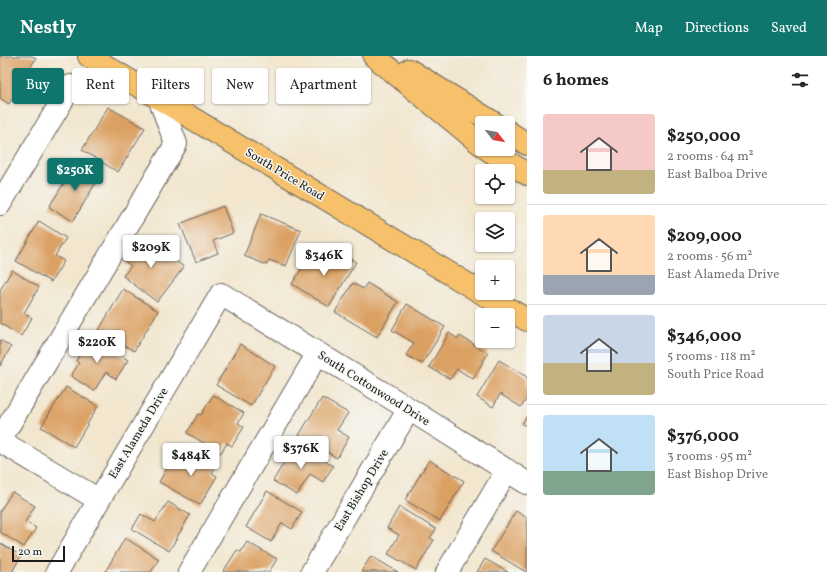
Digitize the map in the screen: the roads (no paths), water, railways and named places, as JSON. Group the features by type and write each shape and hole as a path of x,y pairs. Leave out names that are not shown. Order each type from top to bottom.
{"main road":[{"name":"South Price Road","path":"89,56 137,85"},
{"path":"374,56 475,139"},
{"path":"386,56 483,116"},
{"name":"South Price Road","path":"169,104 475,289"},
{"path":"515,136 527,144"},
{"path":"498,156 527,174"},
{"name":"South Price Road","path":"494,300 527,320"}],"street":[{"path":"0,204 71,86"},
{"path":"98,500 0,441 176,144 161,104"},
{"name":"South Cottonwood Drive","path":"221,294 527,483"},
{"name":"East Alameda Drive","path":"57,572 98,500 221,294"},
{"path":"189,572 318,353"},
{"name":"East Bishop Drive","path":"312,572 409,409"},
{"path":"447,572 507,470"}]}
